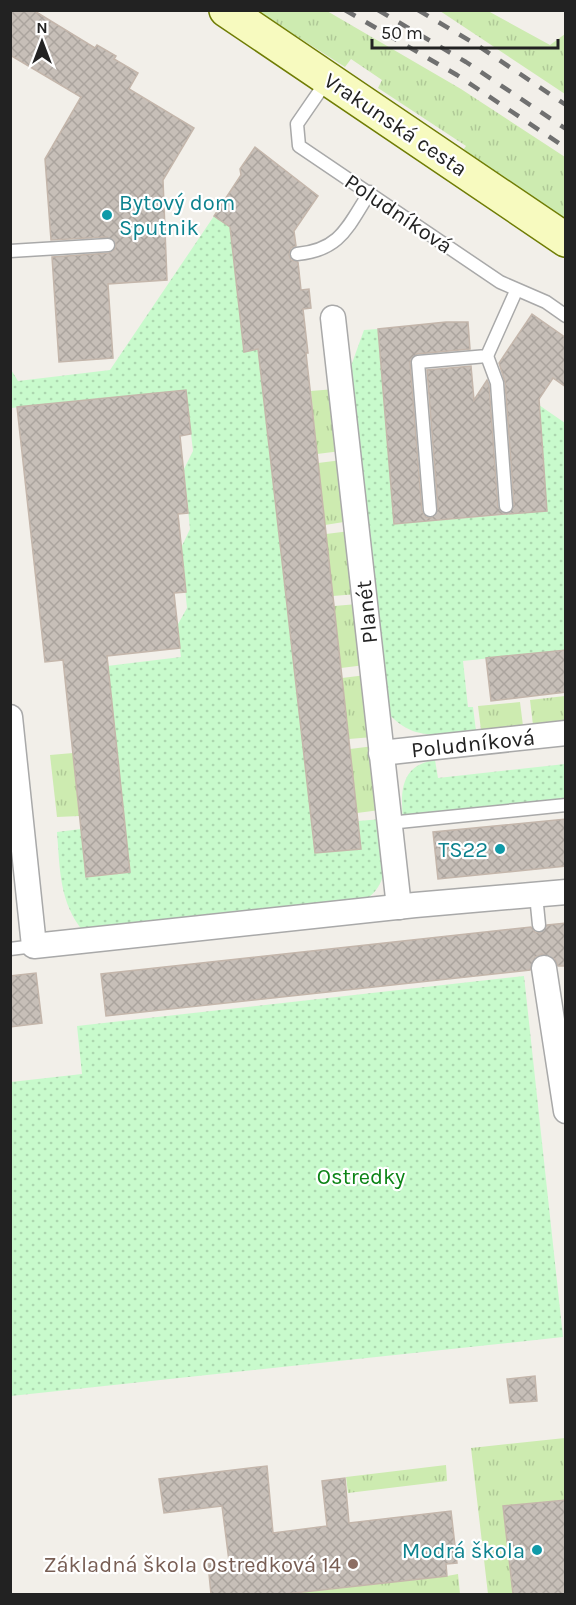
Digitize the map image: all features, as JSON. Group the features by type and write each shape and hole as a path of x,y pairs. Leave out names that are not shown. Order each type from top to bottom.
{"main road":[{"name":"Vrakunská cesta","path":"226,10 566,240"}],"street":[{"name":"Planét","path":"333,318 399,907"},
{"path":"10,717 34,946 399,907 566,892"},
{"name":"Poludníková","path":"381,753 566,733"},
{"path":"544,968 566,1112"}],"lane":[{"name":"Poludníková","path":"328,78 297,124 299,146 516,291 546,302 566,316"},
{"path":"297,254 329,247 347,228 370,192"},
{"path":"10,251 108,245"},
{"path":"506,506 497,383 488,356 516,291"},
{"path":"430,510 418,362 488,356"},
{"path":"389,823 566,805"},
{"path":"536,895 539,925"},
{"path":"10,949 34,946"}],"green space":[{"path":"257,11 327,11 461,89 565,157 565,224 461,153 466,146 378,88 382,80 351,59 345,67"},
{"path":"440,11 488,11 550,45 565,34 565,94"},
{"path":"214,216 249,240 233,253 244,351 261,349 360,849 358,821 382,819 385,865 380,885 363,902 84,932 65,897 60,872 57,832 81,829 86,877 130,872 107,666 181,657 177,626 187,608 181,548 190,529 184,469 193,451 186,390 11,408 10,368 18,381 110,370"},
{"path":"378,329 394,524 547,511 539,405 565,423 565,650 463,661 468,707 473,707 476,731 438,735 416,732 395,720 386,710 347,377 364,330"},
{"path":"335,389 341,451 317,454 311,391"},
{"path":"342,460 350,521 325,525 318,463"},
{"path":"350,531 357,594 333,596 326,534"},
{"path":"358,604 365,665 341,668 334,606"},
{"path":"366,675 373,737 349,739 342,678"},
{"path":"565,696 565,721 533,725 530,700"},
{"path":"520,702 523,726 481,730 478,706"},
{"path":"374,746 380,810 357,813 350,749"},
{"path":"73,753 79,816 57,817 50,755"},
{"path":"435,760 438,778 565,764 565,801 403,818 402,797 406,780 416,767"},
{"name":"Ostredky","path":"524,976 563,1337 11,1396 11,1082 82,1074 77,1026"},
{"path":"565,1438 565,1500 503,1506 513,1594 488,1594 471,1448"},
{"path":"446,1465 447,1481 348,1493 346,1477"},
{"path":"458,1574 460,1594 285,1594 447,1576"}],"building":[{"name":"Bytový dom Sputnik","path":"10,10 33,10 95,48 97,45 116,56 114,59 138,73 129,89 194,128 163,180 167,280 108,284 113,358 59,362 52,257 109,253 115,249 116,244 107,237 51,240 45,159 81,97 10,55"},
{"path":"255,147 318,196 294,231 296,246 291,248 289,255 291,260 298,262 301,290 309,289 311,308 303,309 308,353 306,353 361,849 315,853 258,349 244,352 230,227 214,216 241,175 240,169"},
{"path":"532,314 566,338 566,387 553,378 539,399 547,511 507,514 514,505 505,382 499,363"},
{"path":"468,322 470,349 417,354 410,362 422,511 426,517 431,518 438,509 427,370 471,366 474,400 487,380 489,385 498,507 506,514 394,524 378,329"},
{"path":"186,390 191,434 180,436 188,513 178,514 186,592 174,593 180,648 107,656 130,872 86,877 63,660 45,662 17,407"},
{"path":"566,650 566,692 491,701 486,658"},
{"name":"TS22","path":"566,819 566,866 438,879 433,832"},
{"path":"566,923 566,966 558,966 555,959 542,954 535,957 530,970 106,1016 101,974 531,927 535,932 540,933 547,925"},
{"path":"36,973 42,1023 10,1027 10,976"},
{"path":"535,1376 537,1401 510,1403 507,1379"},
{"path":"267,1466 273,1533 327,1526 322,1481 345,1478 349,1523 451,1511 457,1563 446,1564 447,1576 285,1594 211,1594 208,1564 229,1561 222,1506 164,1513 159,1479"},
{"name":"Modrá škola","path":"566,1500 566,1594 513,1594 503,1506"}],"railway":[{"path":"345,10 457,75 566,148"},
{"path":"378,10 466,62 566,129"},
{"path":"418,10 477,45 566,105"}],"place":[{"name":"Bytový dom Sputnik","path":"107,215"},
{"name":"TS22","path":"500,849"},
{"name":"Modrá škola","path":"537,1550"},
{"name":"Základná škola Ostredková 14","path":"353,1564"}]}
